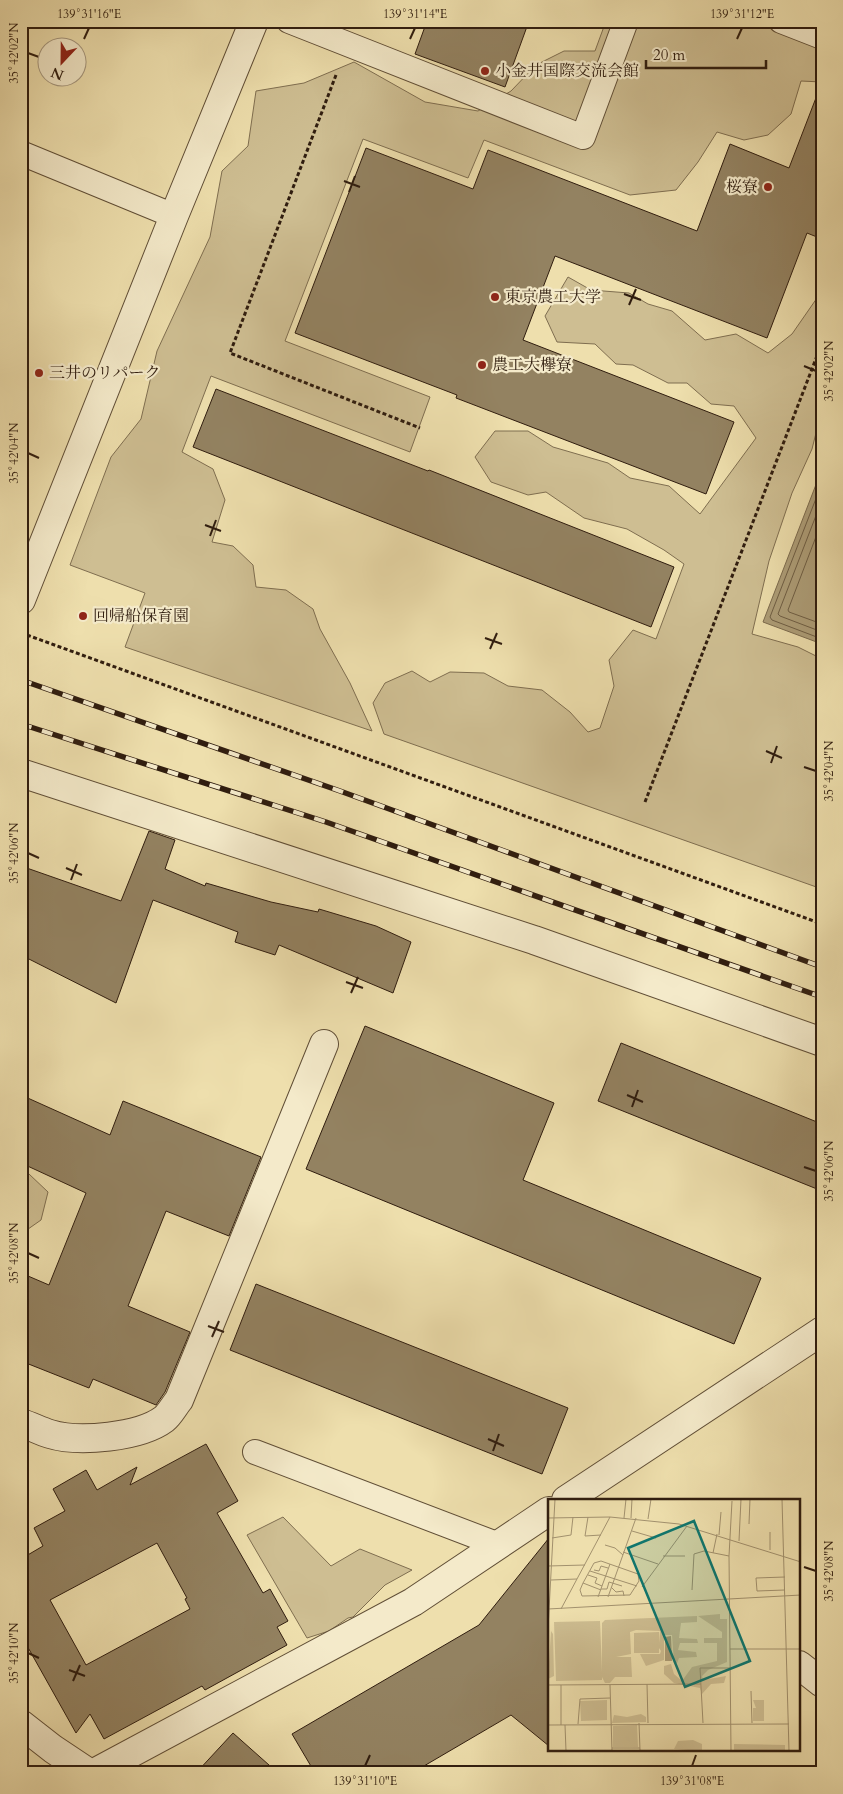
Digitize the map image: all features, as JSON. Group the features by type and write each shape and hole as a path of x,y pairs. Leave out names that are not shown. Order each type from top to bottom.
{"street":[{"path":"21,600 254,21"},
{"path":"21,773 534,940 822,1042"},
{"path":"21,1422 51,1434 81,1439 90,1438 142,1430 164,1418 179,1400 324,1044"},
{"path":"585,1496 822,1331"},
{"path":"94,1773 413,1602 548,1512"},
{"path":"800,1666 822,1683"},
{"path":"21,1724 53,1749 89,1773"}],"lane":[{"path":"289,21 583,137 626,21"},
{"path":"781,21 822,37"},
{"path":"21,153 174,216"},
{"path":"255,1452 499,1545"}],"path":[{"path":"348,45 230,353 420,428"},
{"path":"646,802 822,343"},
{"path":"21,633 822,924"}],"shaded area":[{"path":"606,21 822,21 822,82 801,81 791,114 768,135 744,140 717,132 698,162 676,190 630,195 484,140 468,178 363,139 285,341 430,397 410,452 211,376 182,452 213,469 225,500 212,542 233,546 253,565 256,587 286,590 313,609 320,629 350,683 372,731 125,647 145,593 70,565 111,457 141,419 157,351 210,237 222,171 248,146 256,91 304,83 354,62 425,102 478,111 511,91 536,65 564,51 595,51"},
{"path":"568,277 591,290 629,293 648,304 672,311 705,340 736,334 768,353 792,334 817,298 822,300 822,409 812,449 792,493 769,561 752,634 798,647 822,659 822,889 384,734 373,703 385,683 412,671 430,682 450,672 484,673 508,686 542,690 570,712 588,732 600,728 614,686 609,660 633,630 656,639 684,564 627,529 584,518 546,492 528,495 491,482 475,457 495,431 528,431 553,447 608,463 630,478 669,486 700,514 756,438 734,406 711,404 687,383 668,383 633,365 616,364 595,344 557,342 545,316"},
{"path":"21,1171 29,1174 48,1192 41,1220 21,1234"},
{"path":"283,1517 331,1566 360,1549 412,1570 385,1585 353,1617 348,1618 329,1631 307,1638 247,1535"}],"water":[{"path":"822,469 822,644 763,622"}],"building":[{"name":"小金井国際交流会館","path":"427,21 529,21 505,87 415,54"},
{"name":"農工大欅寮","path":"819,90 822,90 822,239 807,233 767,338 555,256 523,340 734,422 706,494 456,398 457,395 295,333 366,148 473,189 488,150 697,231 730,144 789,168"},
{"path":"216,389 429,470 674,567 651,627 193,447"},
{"path":"149,831 175,840 165,869 205,886 206,883 271,902 318,912 319,909 376,926 411,942 393,993 279,945 275,955 235,942 238,932 153,900 116,1003 21,955 21,866 121,901"},
{"path":"365,1026 554,1103 523,1180 761,1278 734,1344 306,1169"},
{"path":"621,1043 822,1124 822,1191 598,1101"},
{"path":"21,1095 110,1135 123,1101 261,1157 229,1236 166,1211 128,1306 190,1332 165,1392 156,1405 93,1379 89,1388 21,1361 21,1273 49,1285 86,1193 21,1163"},
{"path":"256,1284 568,1408 542,1474 230,1350"},
{"path":"206,1444 238,1501 217,1513 263,1593 270,1589 288,1621 277,1627 287,1645 205,1690 202,1686 104,1739 90,1714 76,1733 21,1635 21,1547 26,1556 43,1546 34,1528 65,1511 53,1489 86,1470 97,1490 137,1467 130,1485","holes":["157,1543 187,1598 185,1599 190,1609 86,1665 50,1600"]},
{"path":"548,1539 548,1745 511,1715 412,1773 315,1773 292,1734 479,1625"},
{"path":"233,1733 278,1773 196,1773"}],"railway":[{"path":"21,680 340,791 822,967"},
{"path":"21,724 326,822 822,997"}],"place":[{"name":"小金井国際交流会館","path":"485,71"},
{"name":"桜寮","path":"768,187"},
{"name":"東京農工大学","path":"495,297"},
{"name":"農工大欅寮","path":"482,365"},
{"name":"三井のリパーク","path":"39,373"},
{"name":"回帰船保育園","path":"83,616"}]}
